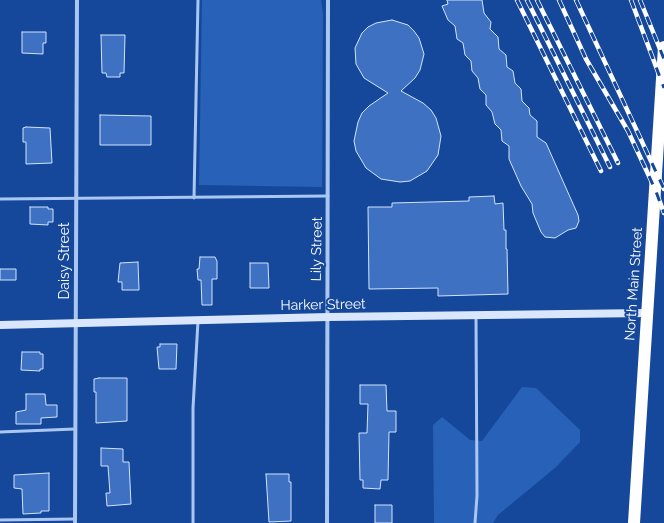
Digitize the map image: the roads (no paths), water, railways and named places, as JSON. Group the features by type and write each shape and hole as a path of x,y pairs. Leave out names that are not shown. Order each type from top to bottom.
{"highway":[{"name":"North Main Street","path":"634,523 664,47"}],"street":[{"name":"Daisy Street","path":"75,521 77,0"},
{"name":"Lily Street","path":"327,523 329,196 328,0"},
{"name":"Harker Street","path":"0,325 647,313"}],"lane":[{"path":"194,198 198,0"},
{"path":"0,199 76,200 329,196"},
{"path":"475,523 477,496 476,315"},
{"path":"193,523 193,408 198,321"},
{"path":"0,432 75,429"},
{"path":"0,520 75,521"}],"railway":[{"path":"517,0 601,171"},
{"path":"527,0 610,167"},
{"path":"537,0 618,163"},
{"path":"559,0 586,59 628,131 655,189 664,213"},
{"path":"576,0 664,189"},
{"path":"631,0 664,88"},
{"path":"640,0 664,59"}]}
